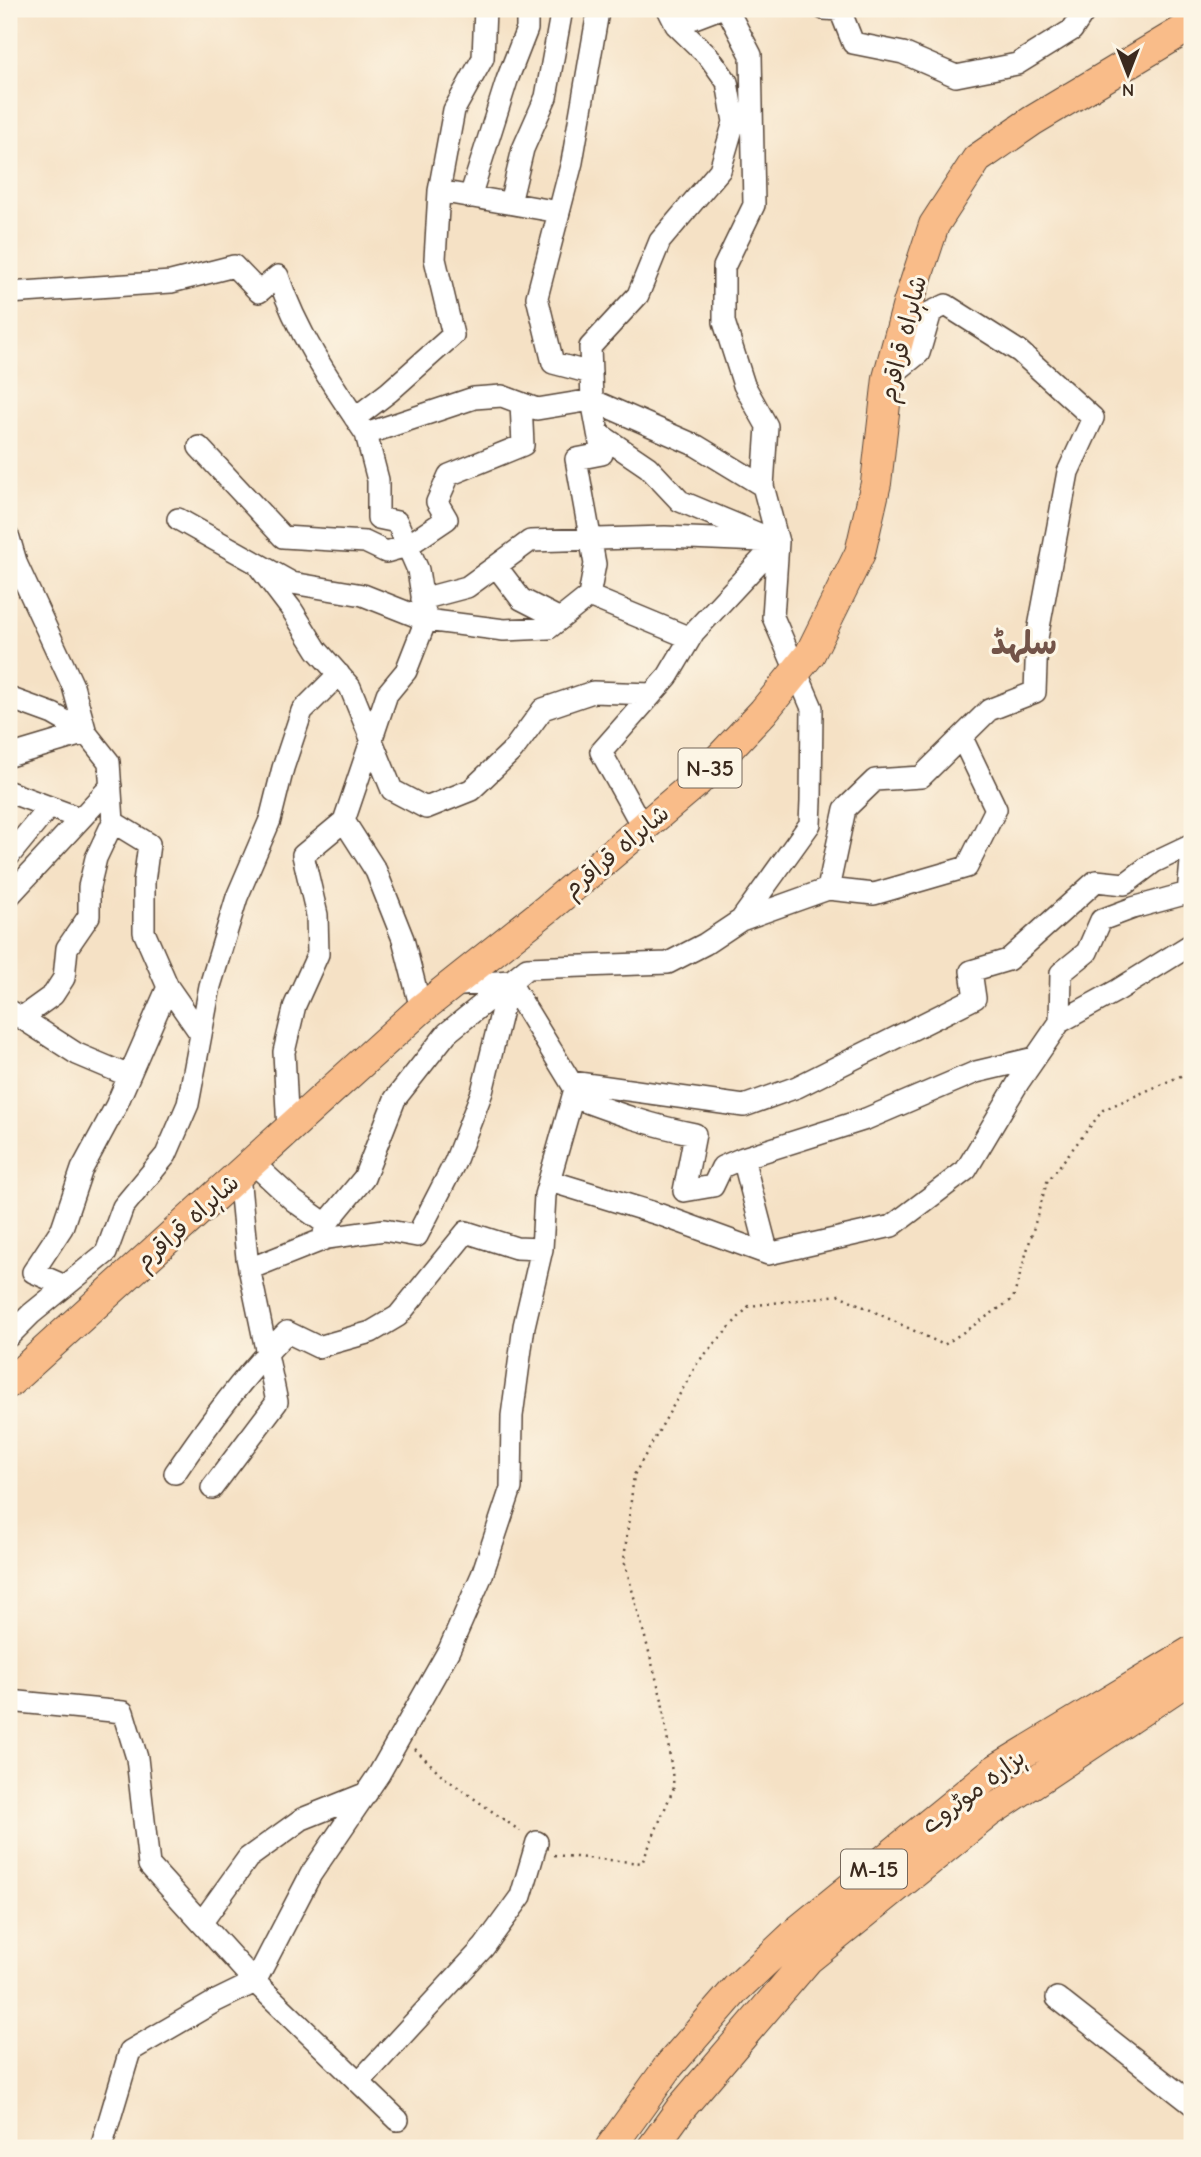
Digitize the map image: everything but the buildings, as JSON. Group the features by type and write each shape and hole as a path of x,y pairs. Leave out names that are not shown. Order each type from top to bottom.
{"highway":[{"name":"شاہراہ قراقرم","path":"9,1382 421,1009 547,909 696,782 763,712 810,654 860,553 876,483 888,378 908,304 934,225 977,159 1032,121 1192,25"},
{"name":"ہزارہ موٹروے","path":"610,2148 669,2066 736,1989 800,1929 995,1770 1192,1651"},
{"name":"ہزارہ موٹروے","path":"652,2148 681,2108 808,1959 988,1814 1192,1677"}],"street":[{"path":"360,426 389,392 453,335 435,259 439,191 454,110 483,58 485,9"},
{"path":"470,197 507,80 527,29 527,9"},
{"path":"510,203 523,149 546,97 562,9"},
{"path":"591,373 553,363 537,298 572,162 598,12 601,9"},
{"path":"672,17 718,9"},
{"path":"727,9 751,55 754,205 724,267 724,322 744,385 767,426 763,486 778,542 773,617 812,708 810,824 741,920"},
{"path":"824,9 839,10 853,43 902,53 956,76 1017,64 1072,30 1086,9"},
{"path":"178,519 292,583 363,595 504,630 549,628 589,596 595,564 576,459 602,454 592,400 590,347 638,295 660,241 720,170 734,122 727,82 710,58 672,17"},
{"path":"439,191 559,212"},
{"path":"9,293 171,282 234,265 260,292 278,276 289,308 326,374 360,426 378,480 378,518 397,522 418,570 424,610 406,671 387,694 344,821 303,855 317,915 318,954 295,1005 284,1052 288,1131"},
{"path":"828,889 845,809 876,780 921,777 989,710 1035,692 1037,638 1068,472 1093,418 1020,352 946,305 931,312 919,354 888,378"},
{"path":"360,426 474,398 502,396 537,409 592,400 697,446 763,486"},
{"path":"199,447 283,537 365,542 386,552 407,546 447,519 437,502 449,475 523,444 521,403"},
{"path":"598,433 648,467 680,501 778,542"},
{"path":"424,610 467,587 530,541 665,537 778,542"},
{"path":"9,538 17,565 73,686 86,733 108,762 113,822 96,858 89,887 89,916 67,948 64,978 53,995 15,1014"},
{"path":"643,828 601,752 668,676 690,638 778,542"},
{"path":"254,561 292,610 317,650 350,687 392,790 426,808 471,790 513,750 543,709 593,692 652,694"},
{"path":"496,566 521,599 560,619"},
{"path":"589,596 690,638"},
{"path":"9,1336 106,1253 123,1206 166,1155 188,1104 210,986 237,897 270,820 283,768 302,711 338,674"},
{"path":"9,698 53,714 86,733"},
{"path":"9,757 86,733"},
{"path":"325,1232 364,1178 395,1099 447,1033 527,968 668,963 705,944 741,920 828,889 874,894 967,867 996,809 962,738"},
{"path":"9,896 111,786"},
{"path":"11,796 79,818"},
{"path":"9,856 50,807"},
{"path":"344,821 376,870 403,939 421,1009"},
{"path":"113,822 149,844 144,881 144,932 167,987 201,1033"},
{"path":"572,1090 744,1106 797,1087 975,998 971,971 1008,960 1096,881 1125,884 1154,862 1192,844"},
{"path":"1060,1021 1061,973 1087,952 1101,920 1188,893 1192,851"},
{"path":"550,1181 662,1215 768,1254 892,1226 966,1170 1060,1021 1118,990 1192,944"},
{"path":"450,986 509,981"},
{"path":"509,981 572,1090 641,1122 695,1134 684,1191 713,1186 722,1167 743,1158 866,1119 976,1072 1035,1058"},
{"path":"249,1269 325,1232 384,1230 417,1236 455,1162 482,1092 509,981"},
{"path":"65,1286 33,1272 62,1228 82,1169 116,1105 167,987"},
{"path":"15,1014 77,1054 129,1076"},
{"path":"101,2148 130,2051 216,2001 255,1982 311,1874 366,1793 454,1638 482,1575 511,1488 512,1416 524,1326 541,1249 545,1195 572,1090"},
{"path":"743,1158 768,1254"},
{"path":"246,1169 294,1201 325,1232"},
{"path":"212,1488 277,1402 249,1269 246,1169"},
{"path":"175,1473 217,1410 287,1332 318,1346 370,1332 398,1316 466,1232 516,1248 541,1249"},
{"path":"9,1701 123,1712 137,1758 149,1865 255,1982 398,2120"},
{"path":"202,1922 248,1858 302,1819 366,1793"},
{"path":"359,2082 484,1947 521,1896 537,1842"},
{"path":"1057,1998 1192,2104"}],"path":[{"path":"401,1735 445,1778 556,1856 642,1863 674,1787 662,1700 624,1560 634,1475 698,1362 749,1306 839,1295 944,1345 1013,1299 1047,1182 1103,1110 1192,1071"}],"district":[{"name":"سلہڈ","path":"1024,643"}]}
